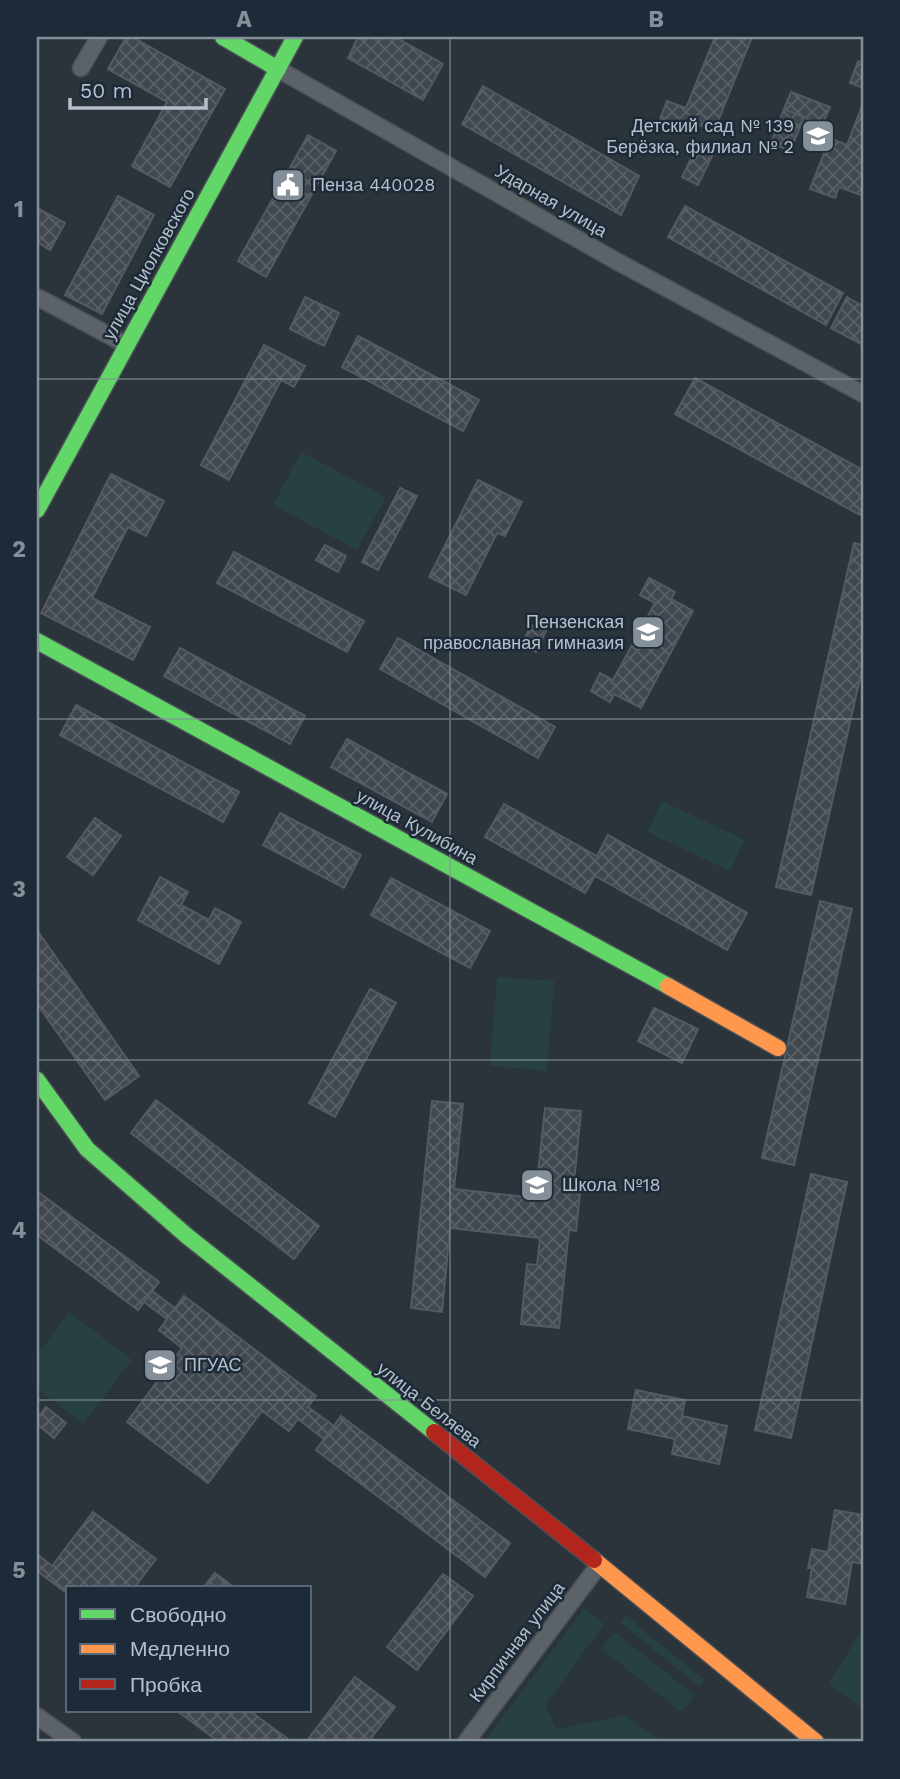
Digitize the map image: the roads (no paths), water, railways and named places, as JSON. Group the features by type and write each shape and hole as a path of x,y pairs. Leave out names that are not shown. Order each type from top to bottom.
{"main road":[{"name":"Ударная улица","path":"223,37 278,69"},
{"name":"улица Циолковского","path":"37,510 295,37"},
{"name":"улица Кулибина","path":"37,641 778,1048"},
{"name":"улица Беляева","path":"37,1080 87,1149 170,1221 816,1742"}],"street":[{"path":"81,68 99,37"},
{"name":"Ударная улица","path":"278,69 618,261 863,394"},
{"path":"39,298 127,345"},
{"name":"Кирпичная улица","path":"467,1742 599,1565"},
{"path":"37,1716 73,1742"}],"place":[{"name":"Детский сад № 139 Берёзка, филиал № 2","path":"818,136"},
{"name":"Пенза 440028","path":"288,185"},
{"name":"Пензенская православная гимназия","path":"648,632"},
{"name":"Школа №18","path":"537,1185"},
{"name":"ПГУАС","path":"160,1365"}]}
